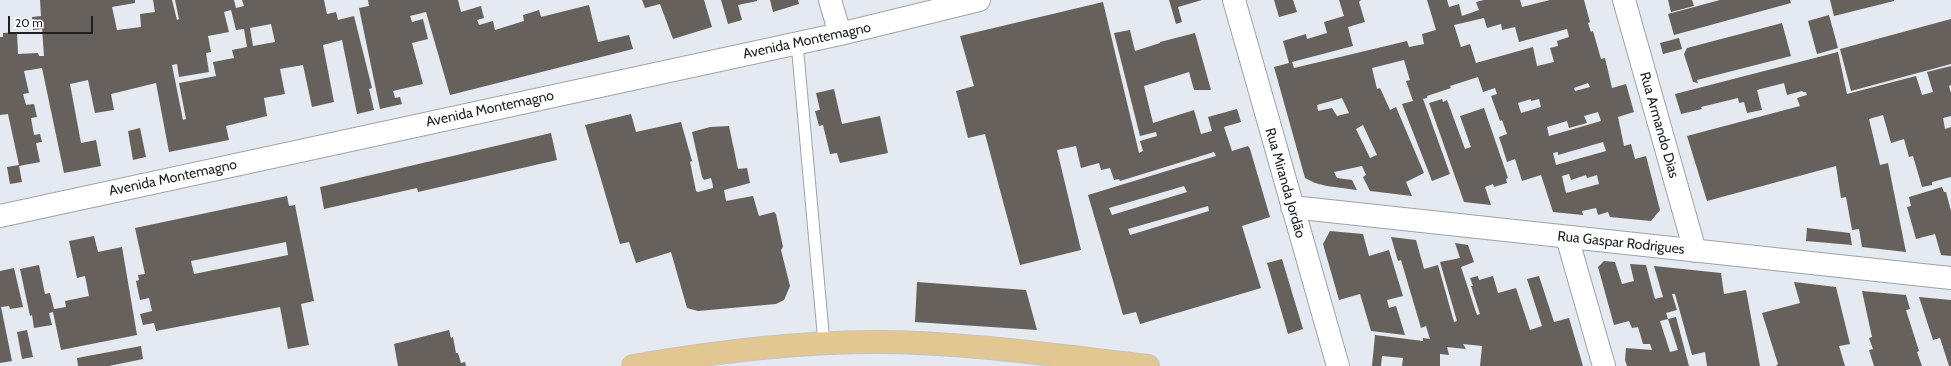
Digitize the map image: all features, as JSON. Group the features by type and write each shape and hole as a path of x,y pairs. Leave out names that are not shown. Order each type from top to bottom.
{"main road":[{"path":"633,366 683,358 824,344 883,342 950,345 1148,366"}],"street":[{"path":"830,0 840,34"},
{"name":"Avenida Montemagno","path":"0,216 840,34 979,0"},
{"name":"Rua Miranda Jordão","path":"1234,0 1338,366"},
{"name":"Rua Armando Dias","path":"1624,0 1695,251"},
{"name":"Rua Gaspar Rodrigues","path":"1292,207 1951,278"},
{"path":"1567,237 1604,366"}],"lane":[{"path":"797,43 824,344"}],"building":[{"path":"40,0 135,0 135,3 112,7 117,30 141,27 140,14 155,12 153,0 172,0 177,20 179,19 175,0 234,0 236,8 244,6 242,0 324,0 327,14 336,12 338,20 354,16 372,88 369,89 374,110 357,114 342,40 323,45 334,102 312,107 303,65 280,69 285,94 264,98 267,116 226,126 229,140 169,152 156,83 111,94 114,110 95,113 88,80 70,84 81,143 96,140 101,166 64,173 42,68 24,71 29,93 23,94 26,105 34,104 37,117 31,118 34,135 40,134 42,142 36,143 40,162 19,166 22,182 10,184 7,167 19,165 8,114 0,115 0,37 3,37 3,33 17,32 18,54 38,53 39,56 44,56 42,29 33,30 32,17 41,16","holes":["231,10 236,30 244,29 247,47 232,50 234,58 213,62 216,76 179,83 186,119 183,120 172,65 177,64 179,77 209,72 206,53 211,52 208,36 229,32 224,12","271,24 275,42 253,46 250,28"]},
{"path":"368,0 458,0 461,12 481,6 484,18 477,20 479,25 493,21 495,30 524,21 523,15 539,10 541,17 589,5 598,42 629,35 633,49 450,95 426,12 410,16 412,22 423,19 428,39 412,43 423,84 393,91 395,98 400,97 402,104 380,109 359,8 369,6"},
{"path":"642,0 704,0 712,27 673,39 660,4 645,8"},
{"path":"721,0 757,1 738,5 742,20 728,24"},
{"path":"770,0 798,0 799,4 773,12"},
{"path":"1169,0 1202,0 1178,7 1182,22 1176,24"},
{"path":"1274,0 1293,0 1297,12 1279,17"},
{"path":"1339,0 1361,0 1359,2 1365,22 1348,27 1353,46 1292,62 1294,68 1407,41 1409,47 1424,44 1422,34 1436,30 1427,0 1447,0 1449,7 1459,4 1462,16 1479,10 1476,2 1484,0 1520,0 1522,7 1550,0 1584,0 1590,22 1588,23 1591,32 1593,31 1601,59 1605,58 1612,88 1626,84 1634,112 1618,117 1624,146 1631,144 1635,159 1646,156 1660,210 1651,221 1610,217 1608,212 1598,215 1596,208 1582,211 1583,215 1553,212 1541,175 1522,181 1515,159 1507,162 1499,137 1507,134 1502,120 1500,121 1491,96 1497,94 1495,88 1483,92 1478,77 1450,86 1451,88 1427,96 1427,98 1423,99 1450,174 1432,181 1402,104 1413,101 1406,81 1410,80 1404,60 1372,68 1377,89 1380,88 1390,110 1396,107 1424,173 1406,182 1412,196 1370,191 1363,177 1366,175 1362,166 1334,172 1337,178 1352,180 1357,190 1327,186 1315,183 1305,178 1274,67 1289,63 1283,41 1306,34 1307,39 1327,33 1324,22 1344,16","holes":["1484,18 1487,28 1501,24 1502,30 1515,27 1519,42 1567,29 1569,37 1557,41 1558,46 1550,48 1554,62 1537,66 1533,47 1476,63 1470,44 1461,47 1454,25","1588,83 1590,87 1575,91 1574,88","1342,98 1349,113 1337,116 1332,108 1318,111 1317,105","1531,99 1531,101 1539,99 1541,107 1521,113 1518,103","1598,112 1601,121 1549,136 1547,127 1567,121 1569,128 1587,123 1584,116","1363,125 1377,155 1370,158 1356,129","1603,142 1606,151 1556,165 1553,153 1558,152 1558,155","1569,174 1571,180 1586,175 1587,178 1597,175 1599,184 1566,193 1562,176"]},
{"path":"1668,0 1692,0 1694,6 1671,12"},
{"path":"1720,0 1790,0 1791,3 1674,35 1668,14"},
{"path":"1830,0 1894,0 1894,1 1834,16"},
{"path":"1103,2 1139,153 1143,151 1140,141 1157,136 1156,132 1140,136 1114,33 1130,30 1135,51 1160,42 1195,33 1211,90 1194,90 1189,72 1144,86 1153,123 1194,110 1201,134 1212,131 1208,117 1237,109 1241,122 1224,127 1232,151 1248,146 1250,149 1270,217 1242,226 1261,288 1140,324 1136,312 1123,315 1088,195 1216,156 1214,152 1120,181 1119,179 1114,180 1110,168 1101,170 1099,163 1081,168 1076,146 1057,150 1081,250 1020,265 985,134 968,138 956,91 974,86 960,36","holes":["1184,186 1187,192 1112,215 1109,208","1208,206 1209,211 1130,235 1128,229"]},
{"path":"1829,15 1838,48 1817,54 1808,21"},
{"path":"1951,19 1951,64 1851,91 1840,49"},
{"path":"1782,23 1791,56 1697,80 1698,83 1693,82 1684,54 1687,48"},
{"path":"1679,38 1682,49 1663,54 1660,43"},
{"path":"1838,52 1847,94 1916,76 1922,95 1933,92 1927,72 1951,66 1951,85 1949,86 1951,93 1951,116 1943,118 1945,129 1951,127 1951,177 1932,182 1932,185 1922,187 1913,156 1909,157 1904,139 1891,143 1883,115 1869,119 1880,165 1888,163 1906,252 1862,247 1859,229 1852,230 1846,197 1841,198 1836,166 1707,201 1687,136 1800,106 1797,98 1807,95 1806,92 1802,91 1787,95 1784,83 1757,90 1762,110 1747,113 1744,102 1739,103 1738,98 1701,107 1702,109 1681,114 1675,94"},
{"path":"834,89 842,124 880,116 888,153 840,163 837,153 830,154 823,125 819,126 815,111 820,110 816,93"},
{"path":"1442,99 1443,102 1447,100 1465,149 1471,147 1460,116 1484,108 1508,178 1506,179 1507,183 1494,187 1493,184 1485,187 1491,205 1464,202 1429,103"},
{"path":"631,114 636,132 681,122 692,161 690,162 696,191 698,192 713,188 713,186 711,178 704,180 702,177 692,132 710,127 729,126 738,169 747,168 750,183 724,190 726,201 753,196 759,216 774,212 776,214 783,247 781,250 790,286 784,300 776,304 698,311 687,308 671,252 636,263 629,242 620,244 585,125"},
{"path":"140,128 146,157 133,160 128,131"},
{"path":"551,133 557,160 418,192 417,188 324,209 320,187"},
{"path":"1942,187 1944,192 1946,192 1951,211 1951,256 1941,255 1935,234 1916,239 1907,207 1911,206 1909,197"},
{"path":"287,196 289,206 295,205 314,301 301,304 309,345 288,349 280,307 156,331 154,323 143,325 140,314 152,311 149,298 140,300 136,281 139,280 138,275 145,274 135,228","holes":["286,242 288,255 194,274 191,261"]},
{"path":"1807,228 1850,233 1852,245 1806,241"},
{"path":"1330,231 1363,234 1369,256 1389,250 1403,296 1387,300 1389,308 1396,306 1405,335 1371,331 1360,294 1339,300 1323,244"},
{"path":"94,236 98,252 122,247 137,335 61,350 53,312 49,313 52,325 34,328 20,269 39,265 45,294 50,293 54,309 66,307 65,301 89,296 85,276 77,278 69,241"},
{"path":"1391,237 1416,240 1424,269 1438,265 1454,322 1457,321 1440,262 1460,258 1455,243 1468,245 1474,262 1461,267 1477,315 1480,314 1470,278 1478,276 1479,280 1493,276 1498,293 1516,288 1530,330 1542,326 1527,279 1539,276 1554,322 1569,318 1583,366 1480,366 1482,346 1463,344 1466,349 1447,347 1449,355 1440,354 1440,366 1402,366 1403,358 1382,356 1381,366 1372,366 1375,335 1423,341 1423,338 1430,339 1426,326 1421,328 1401,260 1398,261"},
{"path":"1282,259 1303,329 1288,334 1267,263"},
{"path":"1604,261 1615,262 1622,284 1634,281 1630,264 1646,265 1655,299 1663,297 1654,266 1721,273 1724,294 1746,290 1760,366 1707,366 1705,352 1692,355 1675,294 1672,294 1677,310 1666,313 1668,319 1676,317 1689,366 1627,366 1625,360 1626,348 1652,350 1650,344 1643,344 1638,327 1632,328 1629,321 1614,325 1598,267","holes":["1668,319 1678,350 1670,352 1660,321"]},
{"path":"14,268 23,307 10,309 9,306 1,307 12,361 0,363 0,271"},
{"path":"917,282 1026,290 1037,330 915,322"},
{"path":"1794,282 1836,287 1850,344 1839,346 1845,366 1776,366 1778,364 1762,313 1800,303"},
{"path":"1862,291 1906,295 1910,309 1906,310 1919,351 1917,352 1922,366 1874,366 1869,350 1873,349 1869,338 1872,337"},
{"path":"1919,297 1951,300 1951,366 1949,366 1940,338 1933,340"},
{"path":"27,330 33,357 22,359 17,332"},
{"path":"449,330 451,338 453,337 456,353 458,353 461,363 465,362 466,366 398,366 394,344"},
{"path":"141,346 143,359 109,366 78,366 77,358"}]}
